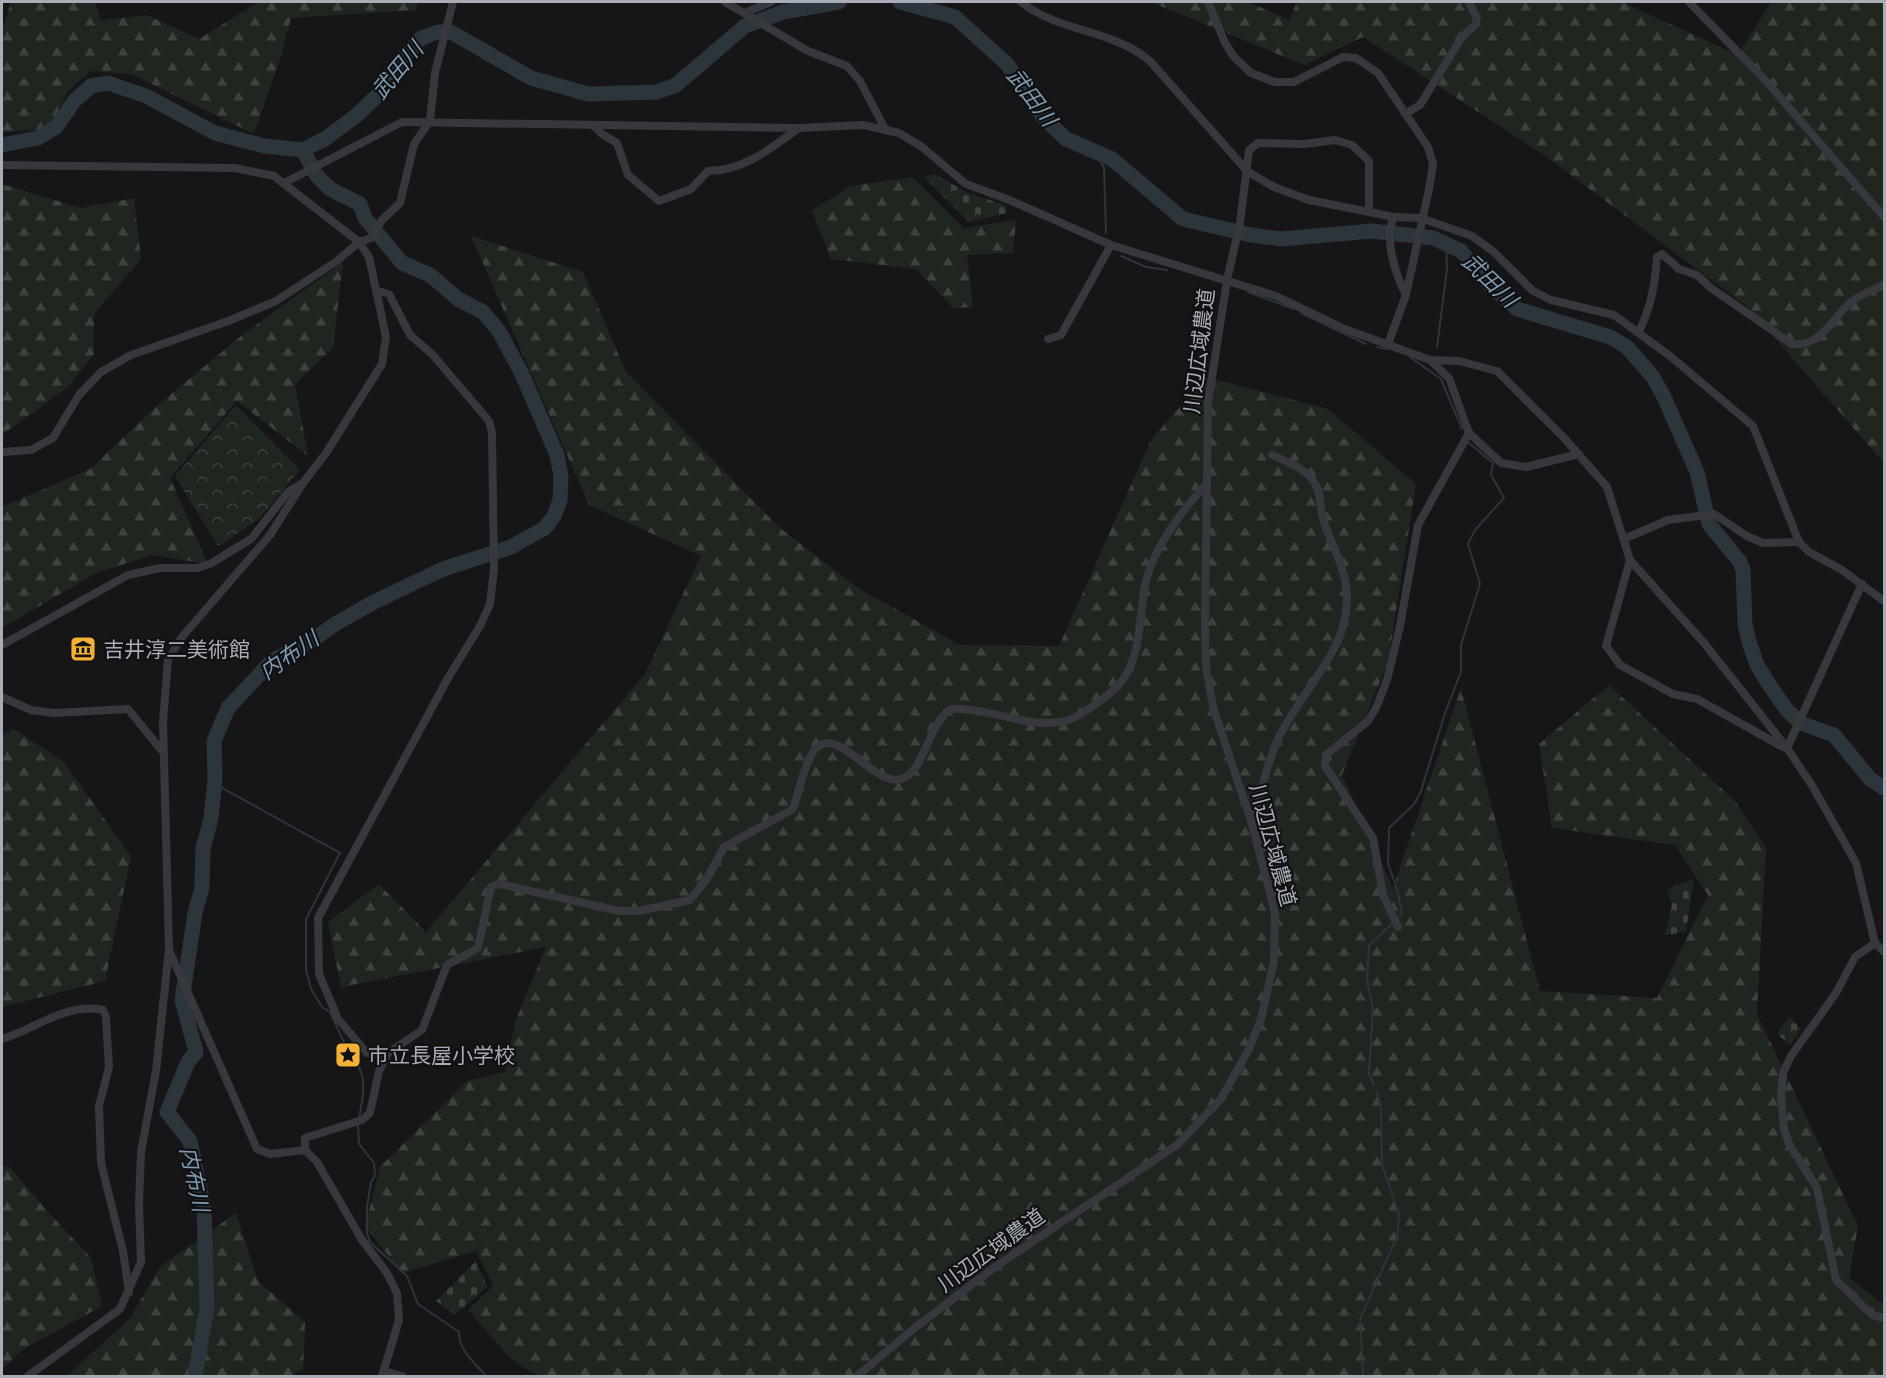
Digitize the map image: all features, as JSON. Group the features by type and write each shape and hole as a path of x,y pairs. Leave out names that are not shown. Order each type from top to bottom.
{"street":[{"path":"2,452 31,450 53,438 79,395 101,372 131,355 231,320 276,301 337,261 359,242 371,238 381,220 400,203 414,144 430,121 433,82 453,2"},
{"path":"725,2 808,51 847,66 860,81 885,129"},
{"path":"749,15 771,2"},
{"path":"1021,2 1045,16 1122,42 1138,51 1156,67 1248,172 1296,195 1369,212 1392,221 1421,222 1464,232 1483,243 1533,291 1551,300 1614,315 1743,415 1753,426 1799,542 1809,552 1862,584 1884,601"},
{"path":"1208,2 1225,43 1234,57 1251,73 1275,82 1294,82 1343,57 1356,58 1378,73 1428,147 1433,164 1406,295 1388,344"},
{"path":"1405,114 1420,105 1462,37 1475,25 1477,18 1469,2"},
{"path":"1689,2 1766,81 1884,217"},
{"path":"288,180 402,122 799,128 863,125 899,133 922,147 966,184 1007,199 1111,245 1276,296 1354,332 1430,360 1459,361 1497,370 1579,454 1607,487 1630,560 1704,643 1786,748 1813,787 1856,863 1875,943 1884,952"},
{"path":"593,125 618,143 628,175 658,201 691,189 708,171 722,171 748,163 799,128"},
{"name":"川辺広域農道","path":"857,1377 917,1326 995,1267 1161,1158 1190,1134 1221,1099 1250,1049 1261,1019 1274,961 1275,913 1252,824 1213,707 1207,678 1205,628 1208,403 1227,280 1236,248 1248,172 1246,156 1252,146 1258,143 1304,144 1335,140 1346,142 1360,150 1369,161 1369,212"},
{"path":"2,165 235,168 266,172 288,180 359,242 369,257 386,337 382,364 326,453 303,483 270,535 182,637 168,660 163,720 169,950 156,1071 141,1152 139,1204 141,1262 120,1309 28,1377"},
{"path":"1392,221 1394,271 1406,295"},
{"path":"1048,339 1061,335 1111,245"},
{"path":"1638,333 1647,314 1654,289 1657,257 1662,254 1679,269 1697,275 1711,288 1792,344 1807,343 1817,338 1853,300 1884,285"},
{"path":"378,291 389,294 410,335 432,354 489,421 492,433 494,569 490,604 480,626 448,678 318,918 319,974 339,1019 367,1053 386,1057"},
{"path":"1430,360 1449,378 1469,433 1501,463 1526,467 1579,454"},
{"path":"1398,927 1391,915 1378,875 1373,838 1325,766 1326,755 1368,721 1376,708 1387,680 1400,626 1418,525 1469,433"},
{"path":"1252,824 1280,735 1332,653 1344,622 1347,604 1342,568 1325,526 1313,478 1306,472 1272,455"},
{"path":"2,645 128,575 160,568 197,568 210,564 251,539 288,492 303,483"},
{"path":"402,1377 383,1374 399,1320 397,1293 387,1273 362,1240 317,1162 305,1149 305,1138 362,1120 370,1113 379,1071 386,1057 393,1048 422,1030 447,965 478,948 489,894 495,884 619,911 639,911 687,901 708,877 724,847 793,809 814,750 825,743 834,743 885,778 896,780 904,778 915,768 934,730 951,709 1055,722 1076,716 1090,708 1125,678 1138,638 1146,582 1152,563 1188,506 1207,484"},
{"path":"1624,539 1668,520 1714,514 1747,536 1763,543 1799,542"},
{"path":"1630,560 1606,646 1620,665 1673,694 1697,699 1786,748"},
{"path":"1786,748 1862,584"},
{"path":"2,697 31,710 54,713 128,709 164,753"},
{"path":"1875,943 1855,957 1836,993 1791,1056 1783,1073 1781,1095 1784,1129 1789,1144 1817,1188 1836,1280 1872,1315 1884,1318"},
{"path":"169,950 256,1149 270,1154 305,1149"},
{"path":"2,1039 49,1021 69,1010 92,1008 103,1010 106,1017 109,1068 99,1106 101,1163 123,1251 129,1293"}],"green space":[{"path":"11,2 95,2 101,20 147,15 199,39 258,2 418,2 416,10 291,18 282,53 254,134 131,74 91,71 68,91 49,129 2,132 2,30"},
{"path":"1151,2 1248,2 1289,20 1297,2 1622,2 1738,55 1771,2 1884,2 1884,463 1748,307 1544,155 1363,37 1304,65"},
{"path":"934,174 970,194 1006,205 1007,213 969,222 924,177"},
{"path":"912,177 964,228 1016,220 1013,253 967,255 973,307 953,308 916,269 831,259 812,211 850,186"},
{"path":"2,184 81,208 134,198 141,259 94,314 94,354 68,387 2,435"},
{"path":"471,236 583,272 626,372 780,528 858,588 960,645 1059,646 1151,440 1206,377 1328,409 1416,484 1388,662 1342,775 1393,888 1461,688 1540,991 1657,998 1708,895 1675,845 1552,828 1539,744 1609,685 1735,801 1766,848 1757,1014 1858,1226 1849,1278 1884,1305 1884,1376 537,1376 510,1358 468,1310 493,1286 476,1251 402,1273 365,1226 380,1167 467,1081 505,1072 515,1022 546,947 341,987 328,922 379,884 426,932 645,674 701,556 589,505"},
{"path":"343,262 333,348 295,384 308,456 237,401 170,478 208,564 153,555 96,573 2,628 2,507 90,469 158,405 241,336"},
{"path":"236,405 300,470 258,520 218,546 175,476"},
{"path":"14,729 64,762 131,856 105,981 2,1007 2,735"},
{"path":"1694,879 1686,932 1665,935 1672,905 1667,889"},
{"path":"1789,1016 1801,1029 1790,1045 1777,1034"},
{"path":"2,1167 10,1167 91,1258 102,1306 24,1349 2,1369"},
{"path":"236,1213 258,1281 305,1322 303,1369 290,1376 67,1376 130,1318 160,1267"},
{"path":"476,1261 487,1287 455,1315 436,1301"}],"waterway":[{"name":"武田川","path":"2,145 38,138 56,127 75,100 91,86 108,83 146,96 215,133 264,146 303,150 325,139 357,115 380,93 394,69 421,38 438,32 451,32 531,78 588,94 657,92 676,85 745,26 783,12 839,2"},
{"name":"武田川","path":"900,2 955,17 1007,64 1043,117 1066,139 1112,159 1183,219 1251,235 1281,239 1372,231 1433,238 1461,251 1490,285 1517,309 1610,337 1627,347 1653,377 1664,397 1697,472 1709,524 1740,562 1743,570 1745,624 1757,665 1786,709 1800,723 1834,735 1870,779 1884,788"},
{"name":"内布川","path":"195,1376 207,1307 204,1208 190,1141 167,1112 188,1062 196,1052 182,1000 195,913 202,888 203,848 211,819 215,779 214,741 228,708 273,660 310,642 335,624 372,603 443,569 511,547 545,528 554,516 560,500 561,476 557,455 522,374 499,331 483,312 458,299 430,275 402,263 365,218 360,204 330,189 316,175 303,150"},
{"path":"1095,151 1104,168 1106,233"},
{"path":"1437,347 1447,269 1446,242"},
{"path":"1121,256 1146,267 1167,270"},
{"path":"1248,292 1294,309"},
{"path":"1301,313 1366,344"},
{"path":"1377,347 1388,349"},
{"path":"1410,357 1441,379 1462,429"},
{"path":"1397,919 1402,914 1388,863 1389,828 1415,803 1421,791 1446,710 1461,672 1461,645 1480,584 1468,544 1475,530 1504,498 1491,475 1493,463 1469,443"},
{"path":"215,784 340,853 306,919 306,970 311,989 322,1007 330,1012 347,1049 358,1064 363,1079 359,1119"},
{"path":"1374,1085 1369,1074 1373,1008 1367,980 1369,945 1393,923"},
{"path":"1363,1376 1360,1319 1397,1237 1399,1214 1382,1165 1381,1108 1377,1091"},
{"path":"358,1125 359,1144 374,1163 375,1176 371,1182 367,1207 367,1233 370,1242 407,1276 418,1304 459,1332 459,1339 464,1350 486,1376"},
{"path":"518,1376 556,1376"}],"place":[{"name":"吉井淳二美術館","path":"83,649"},
{"name":"市立長屋小学校","path":"348,1055"}]}
